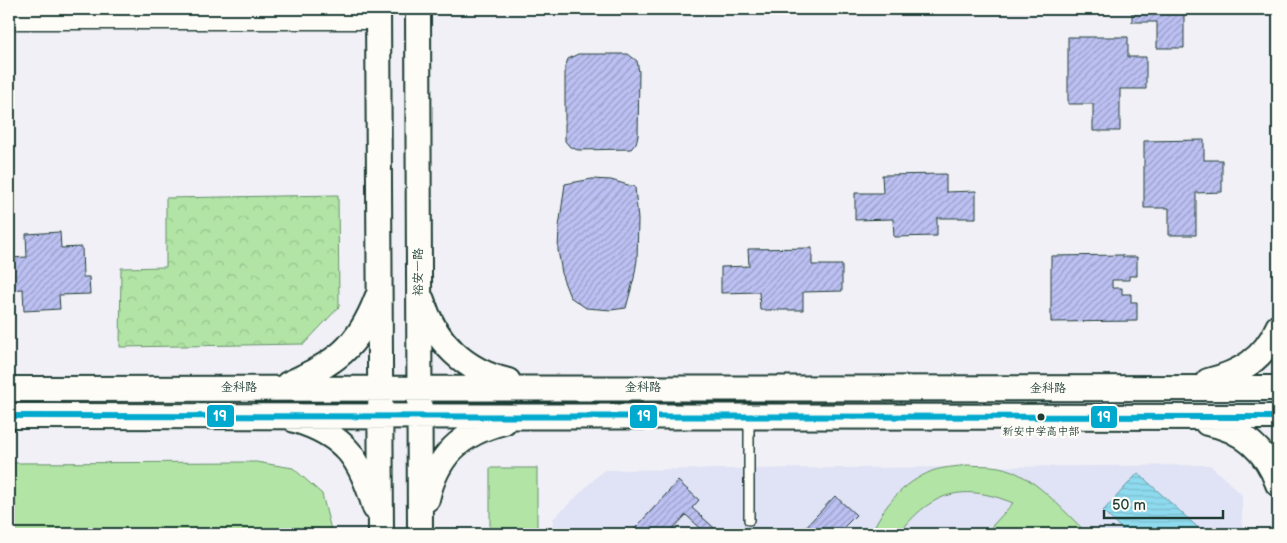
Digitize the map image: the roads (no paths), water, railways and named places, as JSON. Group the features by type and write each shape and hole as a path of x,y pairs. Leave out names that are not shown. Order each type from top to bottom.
{"main road":[{"name":"裕安一路","path":"418,9 420,529"},
{"path":"378,14 381,532"},
{"path":"282,387 328,366 348,350 364,327 381,287"},
{"path":"418,287 428,318 445,344 456,356 483,374 534,387"},
{"path":"1174,388 1221,378 1249,365 1266,350 1278,328"},
{"name":"金科路","path":"9,388 1278,388"},
{"path":"279,415 324,431 348,448 364,474 381,532"},
{"path":"420,529 433,479 448,452 462,439 477,430 529,415"},
{"path":"9,416 1278,417"},
{"path":"1166,417 1210,424 1240,435 1262,452 1278,484"}],"street":[{"path":"9,20 378,14"}],"lane":[{"path":"749,417 749,520"}],"water":[{"path":"1138,473 1205,534 1127,534 1103,511"}],"place":[{"name":"新安中学高中部","path":"1041,417"}]}
